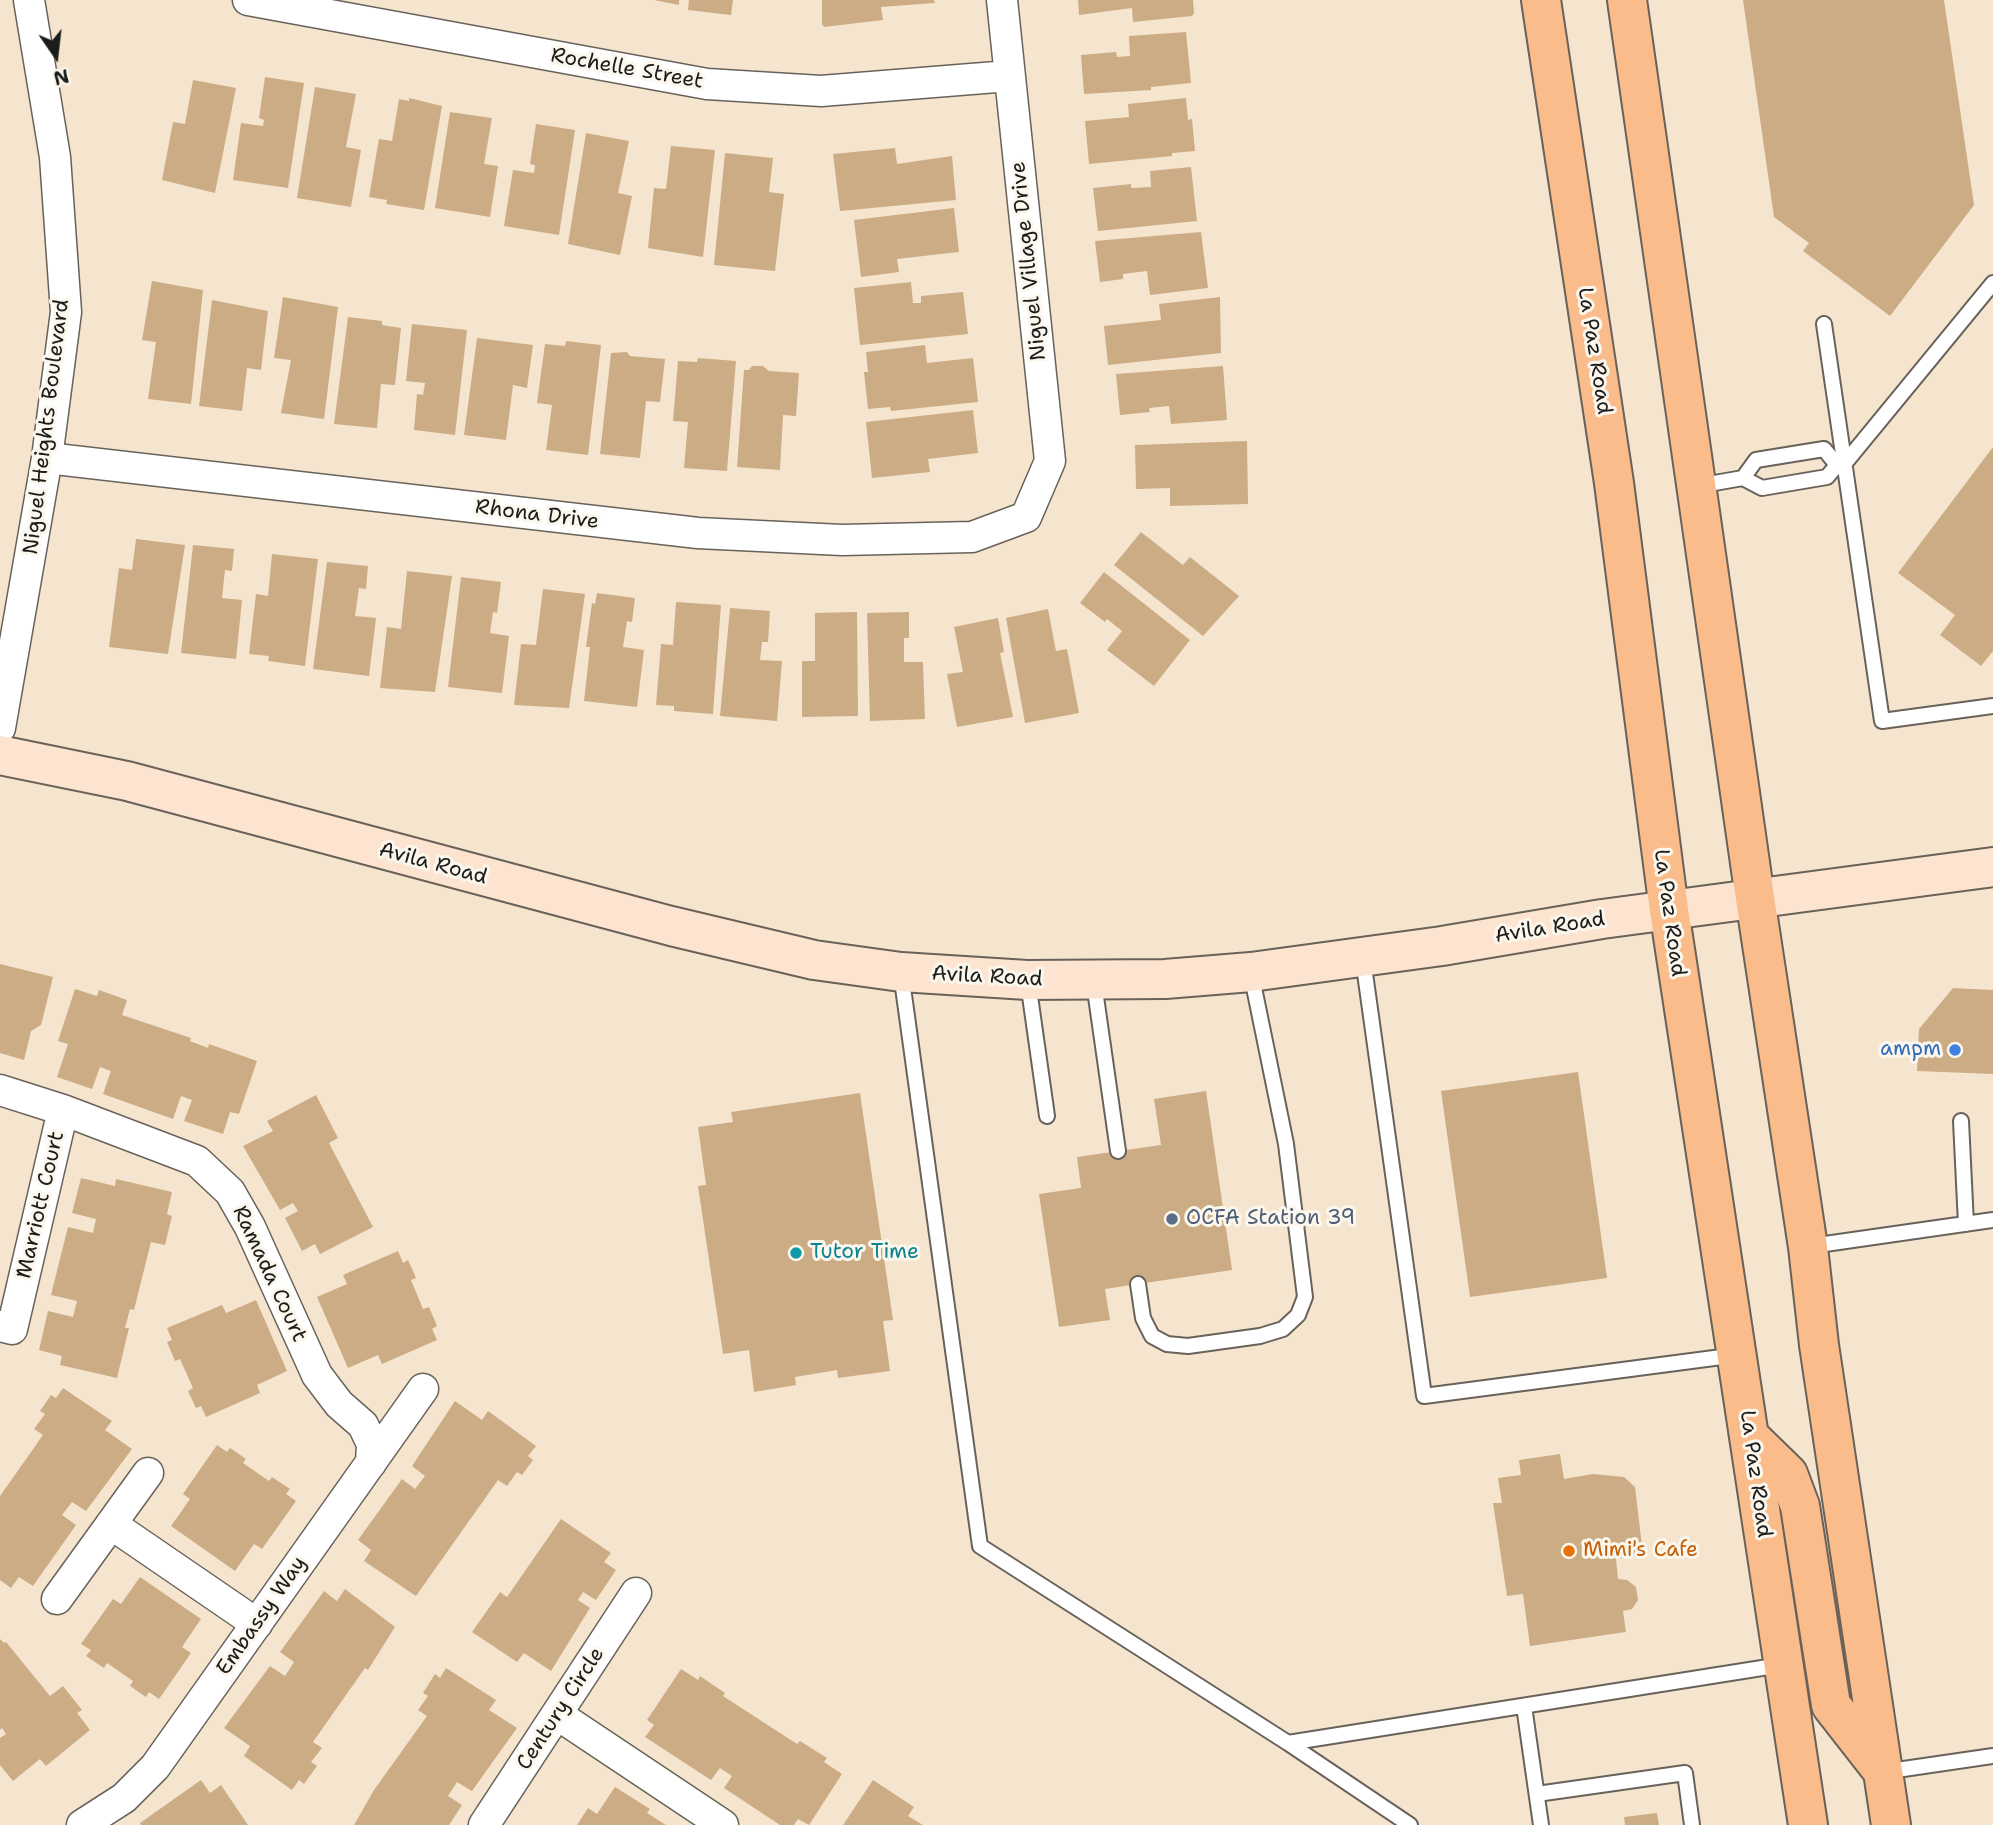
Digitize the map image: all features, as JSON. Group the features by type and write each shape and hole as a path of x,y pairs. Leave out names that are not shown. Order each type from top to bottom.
{"main road":[{"name":"La Paz Road","path":"1541,0 1614,483 1668,910 1808,1825"},
{"path":"1627,0 1755,898 1808,1247 1819,1345 1891,1825"},
{"name":"Avila Road","path":"0,755 127,781 671,926 814,960 901,972 1027,980 1094,981 1251,972 1363,958 1668,910 1993,867"},
{"path":"1750,1437 1788,1474 1800,1506 1831,1705 1883,1772"}],"street":[{"name":"Niguel Heights Boulevard","path":"0,728 47,458 66,312 55,157 29,0"},
{"name":"Rochelle Street","path":"248,0 707,84 821,91 1009,76"},
{"name":"Niguel Village Drive","path":"1002,0 1050,461 1026,517"},
{"name":"Rhona Drive","path":"47,458 698,533 842,540 972,537 1026,517"},
{"name":"Ramada Court","path":"0,1090 63,1110 197,1161 230,1192 250,1227 317,1375 339,1404 363,1425 372,1444 371,1463"},
{"name":"Marriott Court","path":"0,1326 12,1329 63,1110"},
{"name":"Embassy Way","path":"82,1825 124,1798 155,1767 423,1389"},
{"path":"57,1599 148,1472"},
{"path":"111,1524 257,1624"},
{"name":"Century Circle","path":"484,1825 636,1593"},
{"path":"558,1715 723,1825"}],"lane":[{"path":"1696,486 1743,478 1762,488 1827,477 1841,464 1993,283"},
{"path":"1824,324 1841,464 1882,721 1993,706"},
{"path":"1743,478 1756,460 1824,449 1841,464"},
{"path":"1363,958 1424,1396 1737,1355"},
{"path":"901,972 980,1546 1288,1742 1410,1825"},
{"path":"1138,1284 1143,1318 1152,1336 1167,1345 1200,1345 1260,1336 1283,1329 1298,1315 1305,1297 1286,1144 1251,972"},
{"path":"1027,980 1047,1116"},
{"path":"1094,981 1118,1151"},
{"path":"1961,1121 1966,1224"},
{"path":"1808,1247 1993,1220"},
{"path":"1288,1742 1782,1665"},
{"path":"1524,1706 1541,1825"},
{"path":"1883,1772 1993,1756"},
{"path":"1537,1794 1685,1773 1692,1825"}],"building":[{"path":"654,0 679,0 679,5"},
{"path":"689,0 733,0 731,15 688,10"},
{"path":"822,0 934,0 935,3 881,7 883,20 824,27"},
{"path":"1078,0 1193,0 1194,13 1192,16 1133,22 1132,8 1079,15"},
{"path":"1743,0 1944,0 1974,205 1890,316 1803,251 1809,243 1774,217"},
{"path":"1186,32 1191,83 1151,87 1151,90 1084,94 1081,55 1116,52 1117,57 1130,56 1129,36"},
{"path":"265,77 304,83 288,188 233,180 241,123 263,126 264,120 259,118"},
{"path":"193,80 236,88 215,193 162,180 173,122 185,124"},
{"path":"315,87 356,94 346,147 361,150 351,207 297,198"},
{"path":"409,98 442,106 424,210 386,204 387,200 369,197 379,139 392,141 399,99 409,101"},
{"path":"1186,98 1188,120 1192,119 1195,151 1172,153 1172,156 1089,164 1085,121 1129,117 1128,104"},
{"path":"450,112 492,118 484,164 498,166 490,217 435,208"},
{"path":"536,124 575,130 559,235 504,226 513,170 534,173 535,165 530,164"},
{"path":"586,133 629,141 618,193 632,196 620,255 568,244"},
{"path":"671,146 715,150 703,257 648,248 654,188 666,189"},
{"path":"895,148 897,164 952,156 956,200 840,211 833,154"},
{"path":"725,153 773,158 769,192 784,194 775,271 714,265"},
{"path":"1191,167 1197,221 1098,231 1093,188 1131,184 1131,188 1151,187 1150,171"},
{"path":"954,208 959,252 897,259 899,272 861,277 854,220"},
{"path":"1201,232 1208,288 1150,295 1147,271 1123,274 1123,279 1100,282 1095,241"},
{"path":"152,281 203,290 191,404 148,399 156,342 142,340"},
{"path":"911,282 913,303 921,303 921,296 963,292 968,334 860,345 854,288"},
{"path":"283,297 338,307 324,419 281,413 291,360 274,358"},
{"path":"1220,297 1221,353 1108,365 1104,326 1161,320 1159,304"},
{"path":"212,300 268,311 261,370 247,368 242,411 199,406"},
{"path":"348,317 382,321 382,325 401,328 395,385 381,384 377,428 334,424"},
{"path":"412,324 467,330 455,435 414,430 417,394 423,395 425,383 406,381"},
{"path":"477,338 533,345 527,388 513,385 506,440 464,435"},
{"path":"566,341 601,345 588,455 546,450 552,405 537,403 545,344 565,346"},
{"path":"925,345 927,363 973,358 978,402 891,411 890,407 868,409 864,372 868,372 866,352"},
{"path":"627,352 630,356 665,359 660,402 646,401 640,458 600,454 611,353"},
{"path":"698,358 736,361 727,471 684,468 688,422 673,421 678,361 697,362"},
{"path":"752,366 763,366 769,371 799,373 796,416 783,415 780,470 737,467 744,370 749,370"},
{"path":"1223,366 1227,420 1171,424 1169,406 1149,408 1150,412 1120,415 1116,374"},
{"path":"973,410 978,453 928,459 930,472 872,478 866,422"},
{"path":"1247,441 1248,504 1170,506 1170,488 1136,489 1135,445"},
{"path":"1993,447 1993,651 1981,666 1940,635 1955,615 1898,573"},
{"path":"1141,532 1183,565 1190,557 1239,596 1203,636 1114,565"},
{"path":"136,539 185,545 168,654 109,647 119,568 132,570"},
{"path":"193,545 234,549 232,571 225,570 222,598 242,600 236,659 181,653"},
{"path":"272,554 318,559 305,666 268,661 269,656 249,654 256,594 268,596"},
{"path":"327,562 368,566 366,589 359,588 355,616 376,618 369,676 313,669"},
{"path":"407,571 452,576 435,692 380,688 387,627 401,629"},
{"path":"1104,572 1190,640 1154,686 1107,650 1122,631 1080,603"},
{"path":"461,577 501,582 497,613 493,612 490,633 509,636 502,693 448,687"},
{"path":"543,589 585,594 569,708 514,705 521,644 536,645"},
{"path":"597,593 635,598 632,622 627,621 623,647 644,650 637,707 584,701 590,647 586,647 592,603 595,604"},
{"path":"676,602 721,605 713,714 674,711 674,706 656,705 661,644 673,645"},
{"path":"730,608 770,611 768,642 762,642 760,660 782,661 777,721 720,716"},
{"path":"1048,609 1056,651 1067,649 1079,713 1025,723 1006,618"},
{"path":"857,612 858,716 802,717 802,661 815,661 815,613"},
{"path":"909,612 909,638 904,638 904,662 923,662 925,719 870,721 867,613"},
{"path":"998,618 1004,652 1000,653 1013,717 957,727 947,674 963,672 954,627"},
{"path":"0,964 53,977 41,1025 31,1031 24,1060 0,1053"},
{"name":"ampm","path":"1953,988 1993,990 1993,1074 1917,1071 1919,1029"},
{"path":"75,989 97,996 99,990 127,1000 122,1015 191,1038 190,1041 208,1048 209,1044 257,1061 239,1114 230,1112 223,1134 184,1121 192,1100 181,1096 173,1119 103,1094 111,1071 100,1067 92,1089 57,1077 68,1044 58,1041"},
{"path":"1578,1072 1607,1278 1470,1297 1441,1091"},
{"path":"1206,1091 1232,1270 1105,1289 1110,1320 1059,1327 1039,1194 1081,1188 1077,1157 1161,1145 1154,1099"},
{"name":"Tutor Time","path":"860,1093 893,1320 883,1321 890,1371 838,1378 837,1370 795,1377 796,1385 754,1392 749,1350 723,1354 698,1186 706,1185 698,1127 733,1122 731,1112"},
{"path":"316,1095 338,1138 329,1143 373,1227 320,1254 315,1244 302,1251 285,1218 298,1211 293,1203 280,1210 243,1146 273,1131 267,1121"},
{"path":"81,1178 115,1186 116,1179 172,1192 167,1214 172,1216 165,1245 151,1242 134,1310 130,1309 125,1328 129,1328 117,1378 60,1365 62,1356 39,1350 48,1311 73,1317 77,1301 51,1295 68,1227 93,1233 96,1219 72,1213"},
{"path":"398,1251 403,1263 408,1260 416,1278 411,1280 423,1309 429,1307 437,1326 432,1329 437,1340 382,1364 378,1355 348,1368 317,1297 347,1284 343,1275"},
{"path":"256,1300 287,1371 257,1385 260,1393 206,1417 201,1406 196,1408 188,1391 193,1388 180,1359 175,1361 167,1342 172,1340 167,1328 222,1305 226,1313"},
{"path":"63,1388 112,1421 105,1430 132,1449 86,1511 72,1502 62,1515 76,1525 33,1586 19,1577 11,1588 0,1580 0,1496 43,1435 34,1429 45,1414 40,1411 51,1395 56,1398"},
{"path":"455,1401 482,1420 488,1411 536,1446 528,1456 533,1460 522,1475 517,1472 507,1486 498,1480 416,1596 364,1561 371,1550 358,1540 402,1479 415,1489 425,1476 412,1466"},
{"path":"217,1445 227,1452 230,1448 246,1459 243,1463 269,1481 272,1477 290,1489 286,1494 296,1501 262,1549 254,1544 235,1571 171,1526 190,1499 183,1494"},
{"name":"Mimi's Cafe","path":"1560,1454 1564,1479 1593,1474 1624,1477 1635,1487 1642,1546 1635,1556 1616,1559 1618,1579 1627,1580 1636,1587 1638,1600 1632,1609 1623,1611 1626,1632 1530,1646 1523,1594 1507,1596 1493,1503 1502,1503 1498,1478 1521,1475 1519,1460"},
{"path":"561,1519 611,1553 604,1562 616,1570 596,1600 583,1592 578,1600 590,1608 551,1671 524,1653 517,1662 472,1632 500,1592 507,1597"},
{"path":"140,1577 201,1619 182,1647 191,1653 159,1699 149,1692 146,1697 130,1686 133,1681 107,1663 104,1668 86,1656 91,1650 81,1644 113,1599 121,1604"},
{"path":"345,1589 395,1627 368,1670 365,1668 313,1742 322,1748 311,1762 317,1766 304,1784 299,1780 292,1790 244,1756 250,1746 224,1728 270,1666 285,1676 294,1662 280,1652 324,1591 337,1601"},
{"path":"0,1639 6,1642 50,1696 63,1686 82,1710 77,1713 90,1730 46,1766 40,1759 13,1781 0,1765 0,1738 6,1734 2,1728 0,1730"},
{"path":"446,1668 496,1700 489,1710 517,1728 472,1791 457,1782 448,1796 462,1805 449,1825 354,1825 374,1790 427,1716 418,1710 428,1696 423,1693 435,1674 440,1678"},
{"path":"681,1669 698,1680 700,1676 725,1693 723,1696 797,1744 800,1741 827,1758 824,1762 842,1774 809,1825 798,1819 794,1825 780,1825 724,1788 732,1776 720,1768 711,1780 645,1737 654,1725 647,1720"},
{"path":"201,1780 210,1793 221,1785 248,1825 141,1825 140,1823"},
{"path":"873,1780 914,1807 908,1816 923,1825 843,1825"},
{"path":"615,1787 650,1809 647,1813 666,1825 577,1825 588,1808 597,1814"},
{"path":"1657,1813 1659,1825 1625,1825 1624,1817"}],"place":[{"name":"ampm","path":"1955,1050"},
{"name":"OCFA Station 39","path":"1172,1219"},
{"name":"Tutor Time","path":"796,1253"},
{"name":"Mimi's Cafe","path":"1569,1551"}]}
